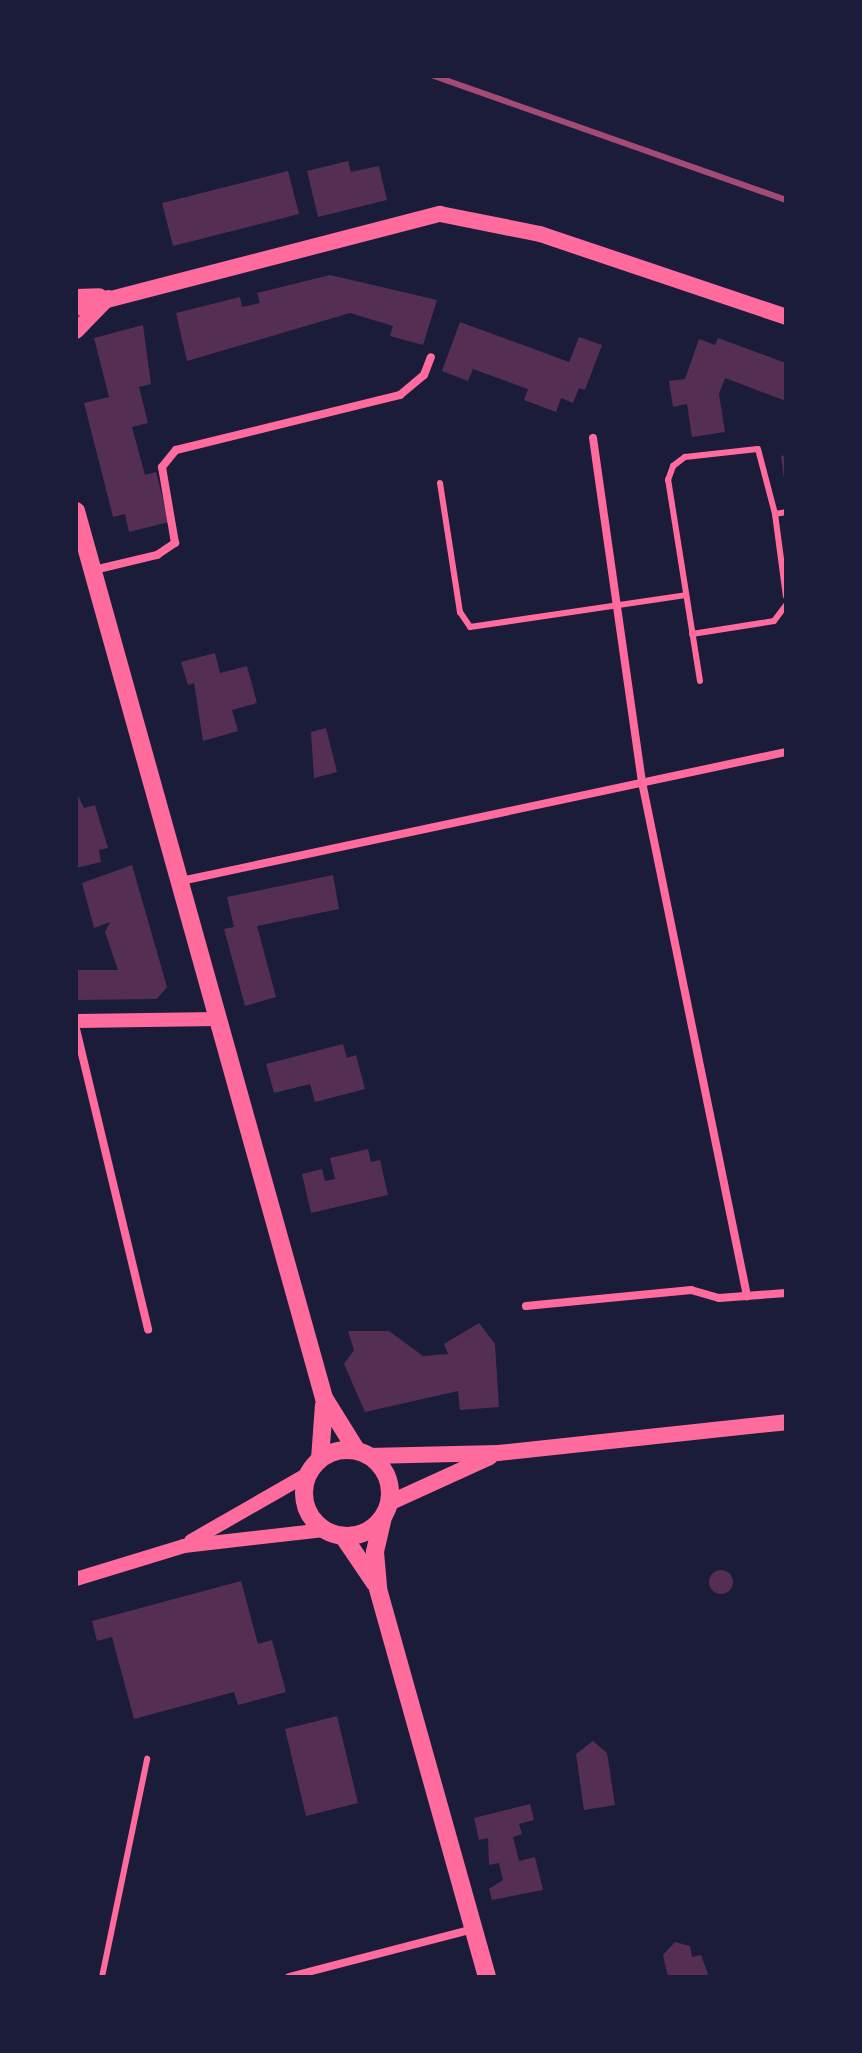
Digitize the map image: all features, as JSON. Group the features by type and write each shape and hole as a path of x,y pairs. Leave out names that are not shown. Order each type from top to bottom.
{"main road":[{"path":"76,308 106,296 440,214 540,234 786,317"},
{"path":"76,298 106,296"},
{"path":"76,331 106,296"},
{"path":"76,511 324,1398 363,1453 387,1476 386,1510 375,1552 378,1589 487,1977"},
{"path":"324,1398 308,1511 324,1530 343,1536 366,1532 386,1510 498,1453"},
{"path":"314,1467 363,1453 498,1453 786,1422"},
{"path":"343,1536 378,1589"}],"street":[{"path":"93,570 175,543 162,467 176,450 400,395 424,375 431,357"},
{"path":"593,438 642,782 747,1296"},
{"path":"180,881 786,752"},
{"path":"76,1021 218,1019"},
{"path":"76,1029 148,1330"},
{"path":"526,1306 691,1290 747,1296 786,1293"},
{"path":"184,1546 314,1467"},
{"path":"80,1580 184,1546 324,1530"},
{"path":"289,1977 473,1929"}],"lane":[{"path":"700,681 668,480 673,466 685,457 758,449 775,514 786,596"},
{"path":"440,483 460,612 470,627 686,595"},
{"path":"775,514 786,512"},
{"path":"692,634 774,621 786,605"},
{"path":"102,1977 147,1759"}],"building":[{"path":"348,161 351,172 379,166 387,200 318,217 307,171"},
{"path":"288,171 299,214 173,246 162,203"},
{"path":"330,275 437,300 423,345 390,336 393,326 350,313 187,361 176,313 240,297 242,307 260,303 257,293"},
{"path":"460,322 569,362 579,337 602,345 585,390 579,388 573,403 561,398 556,412 524,400 528,389 473,369 468,381 442,371"},
{"path":"143,325 151,384 139,387 148,423 132,427 145,475 156,472 169,522 129,532 125,514 113,517 84,403 109,397 94,338"},
{"path":"718,338 786,363 786,401 725,378 719,394 725,432 692,437 687,404 673,407 669,381 685,379 699,339 715,345"},
{"path":"786,455 786,478 784,479 781,456"},
{"path":"215,653 220,673 247,666 257,703 232,710 238,731 203,741 194,683 188,685 181,662"},
{"path":"326,728 337,772 314,778 311,732"},
{"path":"76,792 84,808 95,805 108,848 99,850 101,862 76,868"},
{"path":"132,865 167,987 157,999 76,1000 76,970 118,970 105,932 110,922 94,928 82,883"},
{"path":"333,875 339,909 257,926 276,997 245,1006 224,929 234,927 227,897"},
{"path":"343,1044 347,1058 356,1055 365,1089 315,1102 310,1084 274,1093 266,1064"},
{"path":"368,1149 371,1162 380,1160 388,1195 311,1213 302,1174 322,1169 325,1181 335,1179 330,1158"},
{"path":"479,1323 495,1344 499,1407 460,1410 458,1391 365,1412 344,1364 354,1350 348,1331 389,1331 423,1356 448,1354 444,1344"},
{"path":"721,1570 729,1574 733,1582 729,1590 721,1594 713,1590 709,1582 713,1574"},
{"path":"241,1581 258,1644 272,1640 286,1692 238,1705 234,1692 134,1719 112,1637 97,1641 92,1621"},
{"path":"337,1716 358,1803 306,1816 285,1729"},
{"path":"593,1741 607,1753 615,1805 584,1810 576,1754"},
{"path":"530,1804 534,1820 519,1824 522,1834 513,1837 519,1861 535,1857 543,1890 492,1900 489,1889 503,1880 499,1863 489,1865 488,1838 479,1840 474,1818"},
{"path":"675,1942 690,1946 692,1957 701,1955 709,1977 668,1977 663,1955"}],"railway":[{"path":"434,76 786,200"}]}
